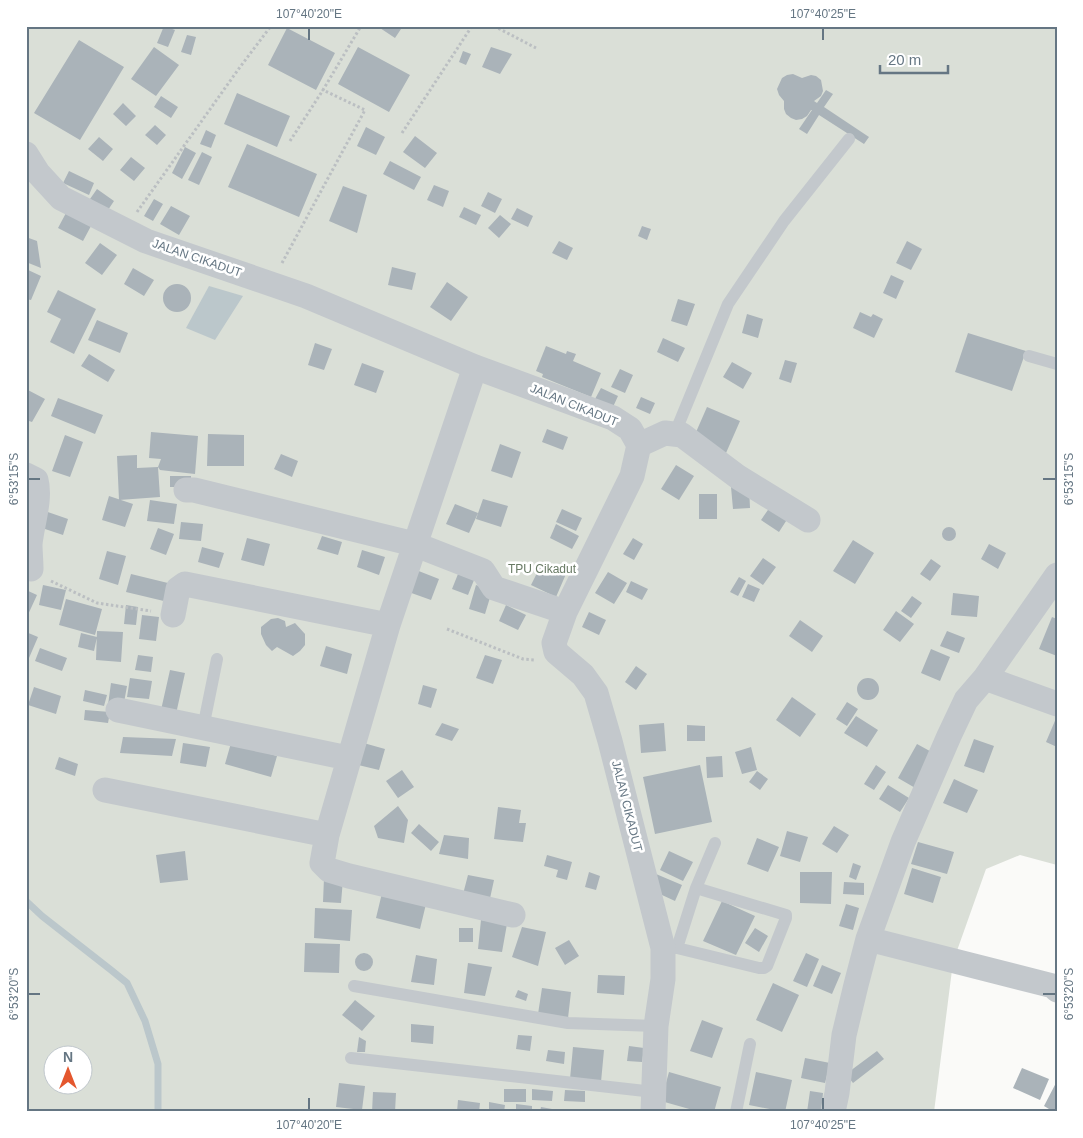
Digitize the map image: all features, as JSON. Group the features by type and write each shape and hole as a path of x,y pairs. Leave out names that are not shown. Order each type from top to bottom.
{"street":[{"name":"JALAN CIKADUT","path":"26,154 38,173 61,198 146,241 306,296 475,367 613,418 630,429 639,445"},
{"path":"475,367 388,625 326,835 322,863 329,870 513,915"},
{"path":"556,652 554,643 565,612 632,476 639,445 665,433 682,435 738,477 808,520"},
{"path":"26,475 36,480 37,483 37,499 30,547 32,569"},
{"path":"186,490 194,490 414,544 483,571 494,588 565,612"},
{"path":"833,1112 844,1035 868,939 903,842 966,700 985,678 1057,575"},
{"path":"173,614 178,589 186,584 388,625"},
{"name":"JALAN CIKADUT","path":"556,652 583,675 596,693 670,948 656,1026 654,1102"},
{"path":"985,678 1057,704"},
{"path":"118,710 348,758"},
{"path":"105,790 326,835"},
{"path":"868,939 1052,986 1057,990"}],"lane":[{"path":"674,433 728,304 784,221 849,139"},
{"path":"1029,356 1057,364"},
{"path":"203,728 217,659"},
{"path":"696,888 786,915 767,966 764,968 670,948 714,844"},
{"path":"354,986 568,1023 656,1026"},
{"path":"736,1112 750,1044"},
{"path":"351,1058 654,1102"}],"path":[{"path":"124,230 240,67 272,26"},
{"path":"290,141 361,26"},
{"path":"402,133 472,26"},
{"path":"494,26 536,48"},
{"path":"285,258 365,110 323,90"},
{"path":"32,569 56,584 97,603 173,614"},
{"path":"447,629 523,659 544,659 556,652"}],"green space":[{"name":"TPU Cikadut","path":"26,26 1057,26 1057,865 1020,855 986,869 953,962 934,1112 26,1112"}],"shaded area":[{"path":"209,286 243,296 215,340 186,328"}],"building":[{"path":"164,26 175,30 168,47 157,43"},
{"path":"377,26 403,26 395,38"},
{"path":"287,28 335,53 316,90 268,65"},
{"path":"187,35 196,37 191,55 181,52"},
{"path":"79,40 124,67 80,140 34,113"},
{"path":"154,47 179,65 156,96 131,79"},
{"path":"358,47 410,75 389,112 338,84"},
{"path":"491,47 512,54 500,74 482,67"},
{"path":"463,51 471,54 466,65 459,62"},
{"path":"793,74 802,78 811,75 816,76 821,80 823,91 821,96 814,101 817,103 826,90 833,94 824,107 869,137 864,144 819,115 807,134 799,129 812,110 802,119 796,120 791,118 786,114 784,101 777,89 782,78"},
{"path":"237,93 290,116 277,147 224,124"},
{"path":"161,96 178,107 171,118 154,107"},
{"path":"123,103 136,116 126,126 113,114"},
{"path":"155,125 166,135 157,145 145,135"},
{"path":"366,127 385,137 376,155 357,146"},
{"path":"206,130 216,135 211,148 200,144"},
{"path":"415,136 437,153 425,168 403,152"},
{"path":"99,137 113,149 103,161 88,149"},
{"path":"247,144 317,174 299,217 228,187"},
{"path":"185,147 196,153 182,179 172,173"},
{"path":"202,152 212,157 199,185 188,180"},
{"path":"131,157 145,168 134,181 120,170"},
{"path":"390,161 421,177 414,190 383,174"},
{"path":"69,171 94,183 89,195 63,183"},
{"path":"434,185 449,191 443,207 427,200"},
{"path":"343,186 367,195 357,233 329,221"},
{"path":"97,189 114,201 108,210 90,199"},
{"path":"488,192 502,199 495,213 481,206"},
{"path":"154,199 163,204 153,221 144,216"},
{"path":"171,206 190,216 179,235 160,224"},
{"path":"464,207 481,215 476,225 459,217"},
{"path":"517,208 533,216 528,227 511,219"},
{"path":"66,213 91,226 83,241 58,228"},
{"path":"500,215 511,224 499,238 488,228"},
{"path":"642,226 651,229 647,240 638,236"},
{"path":"26,237 37,241 41,268 26,262"},
{"path":"559,241 573,248 567,260 552,253"},
{"path":"907,241 922,249 911,270 896,263"},
{"path":"100,243 117,255 102,275 85,263"},
{"path":"392,267 416,273 412,290 388,285"},
{"path":"133,268 154,280 144,296 124,284"},
{"path":"26,269 41,276 31,300 26,299"},
{"path":"891,275 904,281 896,299 883,293"},
{"path":"447,282 468,297 451,321 430,307"},
{"path":"177,284 187,288 191,298 187,308 177,312 167,308 163,298 167,288"},
{"path":"58,290 96,309 74,354 50,342 61,319 47,312"},
{"path":"678,299 695,304 687,326 671,321"},
{"path":"860,312 871,317 873,314 883,319 874,338 853,328"},
{"path":"747,314 763,319 758,338 742,333"},
{"path":"97,320 128,333 120,353 88,340"},
{"path":"968,333 1026,351 1012,391 955,372"},
{"path":"663,338 685,348 678,362 657,352"},
{"path":"315,343 332,349 324,370 308,365"},
{"path":"546,346 566,354 567,351 576,354 573,361 601,373 591,397 542,377 543,374 536,371"},
{"path":"89,354 115,370 108,382 81,366"},
{"path":"785,360 797,363 791,383 779,379"},
{"path":"732,362 752,373 743,389 723,377"},
{"path":"362,363 384,371 376,393 354,385"},
{"path":"620,369 633,375 625,393 611,387"},
{"path":"601,388 618,396 613,407 595,399"},
{"path":"26,389 45,399 32,422 26,420"},
{"path":"641,397 655,403 650,414 636,408"},
{"path":"58,398 103,415 95,434 51,416"},
{"path":"707,407 740,421 726,453 693,439"},
{"path":"547,429 568,437 563,450 542,442"},
{"path":"151,432 198,436 195,474 160,470 158,467 161,459 149,458"},
{"path":"208,434 244,435 244,466 207,466"},
{"path":"65,435 83,442 70,477 52,471"},
{"path":"500,444 521,452 512,478 491,471"},
{"path":"281,454 298,461 292,477 274,469"},
{"path":"137,455 137,468 158,467 160,497 119,500 117,456"},
{"path":"676,465 694,476 679,500 661,489"},
{"path":"170,476 191,476 191,487 170,487"},
{"path":"749,486 750,508 733,509 731,487"},
{"path":"699,494 717,494 717,519 699,519"},
{"path":"109,496 133,504 125,527 102,520"},
{"path":"483,499 508,506 501,527 476,519"},
{"path":"150,500 177,504 174,524 147,521"},
{"path":"455,504 478,513 469,533 446,524"},
{"path":"770,507 788,518 779,532 761,520"},
{"path":"562,509 582,518 576,531 556,522"},
{"path":"42,510 68,519 63,535 36,526"},
{"path":"181,522 203,524 201,541 179,539"},
{"path":"556,524 579,536 572,549 550,538"},
{"path":"946,527 952,527 956,534 952,541 946,541 942,537 942,531"},
{"path":"158,528 174,534 166,555 150,549"},
{"path":"322,536 342,542 338,555 317,549"},
{"path":"247,538 270,544 264,566 241,560"},
{"path":"633,538 643,544 634,560 623,554"},
{"path":"853,540 874,553 855,584 833,571"},
{"path":"989,544 1006,553 998,569 981,559"},
{"path":"202,547 224,553 219,568 198,562"},
{"path":"362,550 385,557 379,575 357,567"},
{"path":"107,551 126,556 118,585 99,579"},
{"path":"763,558 776,567 763,585 750,576"},
{"path":"931,559 941,566 930,581 920,574"},
{"path":"542,563 566,574 556,597 531,585"},
{"path":"411,568 439,579 431,600 403,590"},
{"path":"608,572 627,583 614,604 595,593"},
{"path":"131,574 172,584 168,602 126,592"},
{"path":"458,574 474,580 468,595 452,589"},
{"path":"739,577 746,581 738,596 730,592"},
{"path":"631,581 648,589 642,600 626,592"},
{"path":"748,584 760,589 754,602 742,597"},
{"path":"43,585 66,590 61,610 39,605"},
{"path":"476,585 492,591 485,614 469,609"},
{"path":"26,590 37,595 26,619"},
{"path":"953,593 979,596 977,617 951,615"},
{"path":"912,596 922,603 911,618 901,611"},
{"path":"66,599 102,609 95,635 59,625"},
{"path":"126,605 138,607 136,625 124,624"},
{"path":"506,605 526,615 518,630 499,621"},
{"path":"896,611 914,624 900,642 883,630"},
{"path":"589,612 606,620 599,635 582,627"},
{"path":"142,615 159,617 156,641 139,639"},
{"path":"1052,617 1057,619 1057,656 1039,649"},
{"path":"278,618 285,621 286,627 295,623 305,634 305,645 293,656 277,647 272,651 266,645 261,634 261,627 271,619"},
{"path":"800,620 823,636 812,652 789,636"},
{"path":"97,631 123,632 121,662 96,660"},
{"path":"947,631 965,638 959,653 940,646"},
{"path":"26,632 38,637 26,665"},
{"path":"81,633 97,637 94,651 78,647"},
{"path":"326,646 352,654 347,674 320,666"},
{"path":"40,648 67,658 62,671 35,661"},
{"path":"931,649 950,657 940,681 921,673"},
{"path":"138,655 153,657 151,672 135,670"},
{"path":"485,655 502,660 493,684 476,678"},
{"path":"636,666 647,674 636,690 625,682"},
{"path":"170,670 185,673 176,714 161,710"},
{"path":"130,678 152,681 149,699 127,697"},
{"path":"868,678 876,681 879,689 876,697 868,700 860,697 857,689 860,681"},
{"path":"111,683 127,686 123,708 108,705"},
{"path":"423,685 437,689 431,708 418,704"},
{"path":"34,687 61,696 56,714 28,705"},
{"path":"85,690 107,695 104,706 83,701"},
{"path":"792,697 816,714 800,737 776,720"},
{"path":"847,702 858,709 847,726 836,719"},
{"path":"85,710 110,712 108,723 84,720"},
{"path":"856,716 878,730 867,747 844,733"},
{"path":"1057,716 1057,747 1046,742"},
{"path":"442,723 459,729 452,741 435,735"},
{"path":"664,723 666,751 641,753 639,725"},
{"path":"687,725 705,726 705,741 687,741"},
{"path":"123,737 176,739 172,756 120,753"},
{"path":"974,739 994,746 984,773 964,766"},
{"path":"360,742 385,749 379,770 354,764"},
{"path":"183,743 210,747 206,767 180,763"},
{"path":"231,743 277,756 271,777 225,764"},
{"path":"917,744 937,755 917,789 898,778"},
{"path":"751,747 757,770 742,774 735,752"},
{"path":"722,756 723,777 707,778 706,757"},
{"path":"59,757 78,764 75,776 55,769"},
{"path":"700,765 712,822 655,834 643,777"},
{"path":"876,765 886,772 874,790 864,784"},
{"path":"402,770 414,787 398,798 386,781"},
{"path":"757,771 768,779 760,790 749,782"},
{"path":"954,779 978,790 967,813 943,803"},
{"path":"888,785 909,798 900,812 879,799"},
{"path":"398,806 408,820 404,843 378,838 374,826"},
{"path":"498,807 521,810 519,823 526,823 523,842 494,839"},
{"path":"419,824 439,842 431,851 411,833"},
{"path":"834,826 849,835 837,853 822,844"},
{"path":"787,831 808,837 800,862 780,856"},
{"path":"444,835 469,838 468,859 439,854"},
{"path":"757,838 779,847 768,872 747,864"},
{"path":"918,842 954,852 947,874 911,864"},
{"path":"185,851 188,880 160,883 156,855"},
{"path":"669,851 693,862 683,881 660,870"},
{"path":"547,855 572,862 567,880 556,877 558,870 544,866"},
{"path":"853,863 861,866 856,880 849,877"},
{"path":"912,868 941,877 933,903 904,894"},
{"path":"589,872 600,876 596,890 585,887"},
{"path":"800,872 832,872 831,904 800,903"},
{"path":"656,874 682,885 675,901 649,889"},
{"path":"468,875 494,880 489,903 462,898"},
{"path":"324,878 343,879 341,903 323,902"},
{"path":"844,882 864,883 864,895 843,894"},
{"path":"382,893 426,904 420,929 376,918"},
{"path":"722,901 755,916 736,955 703,941"},
{"path":"846,904 859,908 853,930 839,926"},
{"path":"315,908 352,910 350,941 314,938"},
{"path":"481,920 507,924 502,952 478,949"},
{"path":"522,927 546,932 538,966 512,957"},
{"path":"459,928 473,928 473,942 459,942"},
{"path":"755,928 768,936 759,952 745,943"},
{"path":"569,940 579,956 565,965 555,948"},
{"path":"305,943 340,944 339,973 304,972"},
{"path":"364,953 370,956 373,962 370,968 364,971 358,968 355,962 358,956"},
{"path":"806,953 819,959 807,987 793,981"},
{"path":"416,955 437,959 434,985 411,982"},
{"path":"468,963 492,967 485,996 464,993"},
{"path":"822,965 841,973 832,994 813,986"},
{"path":"598,975 625,976 624,995 597,993"},
{"path":"773,983 799,995 782,1032 756,1020"},
{"path":"542,988 571,992 568,1018 538,1014"},
{"path":"518,990 528,994 526,1001 515,997"},
{"path":"355,1000 375,1016 362,1031 342,1015"},
{"path":"702,1020 723,1028 712,1058 690,1051"},
{"path":"411,1024 434,1026 433,1044 411,1042"},
{"path":"518,1035 532,1036 530,1051 516,1049"},
{"path":"359,1037 366,1041 365,1052 357,1052"},
{"path":"629,1046 644,1048 642,1062 627,1061"},
{"path":"573,1047 604,1050 601,1082 570,1079"},
{"path":"548,1050 565,1052 564,1064 546,1061"},
{"path":"877,1051 884,1059 853,1083 846,1074"},
{"path":"805,1058 830,1063 825,1083 801,1078"},
{"path":"1022,1068 1049,1079 1040,1100 1013,1088"},
{"path":"669,1072 721,1087 714,1112 700,1112 661,1101"},
{"path":"756,1072 792,1080 785,1112 749,1105"},
{"path":"1057,1081 1057,1112 1054,1112 1044,1106"},
{"path":"339,1083 365,1086 362,1110 336,1107"},
{"path":"504,1089 526,1089 526,1102 504,1102"},
{"path":"532,1089 553,1091 552,1101 532,1100"},
{"path":"565,1090 585,1091 585,1102 564,1101"},
{"path":"810,1091 823,1093 821,1112 807,1112"},
{"path":"373,1092 396,1093 395,1112 372,1112"},
{"path":"458,1100 480,1103 479,1112 457,1112"},
{"path":"489,1102 505,1105 504,1112 489,1112"},
{"path":"516,1104 532,1106 532,1112 516,1112"},
{"path":"541,1107 563,1111 540,1112"}],"waterway":[{"path":"26,901 42,916 127,983 145,1021 158,1064 158,1112"}]}
